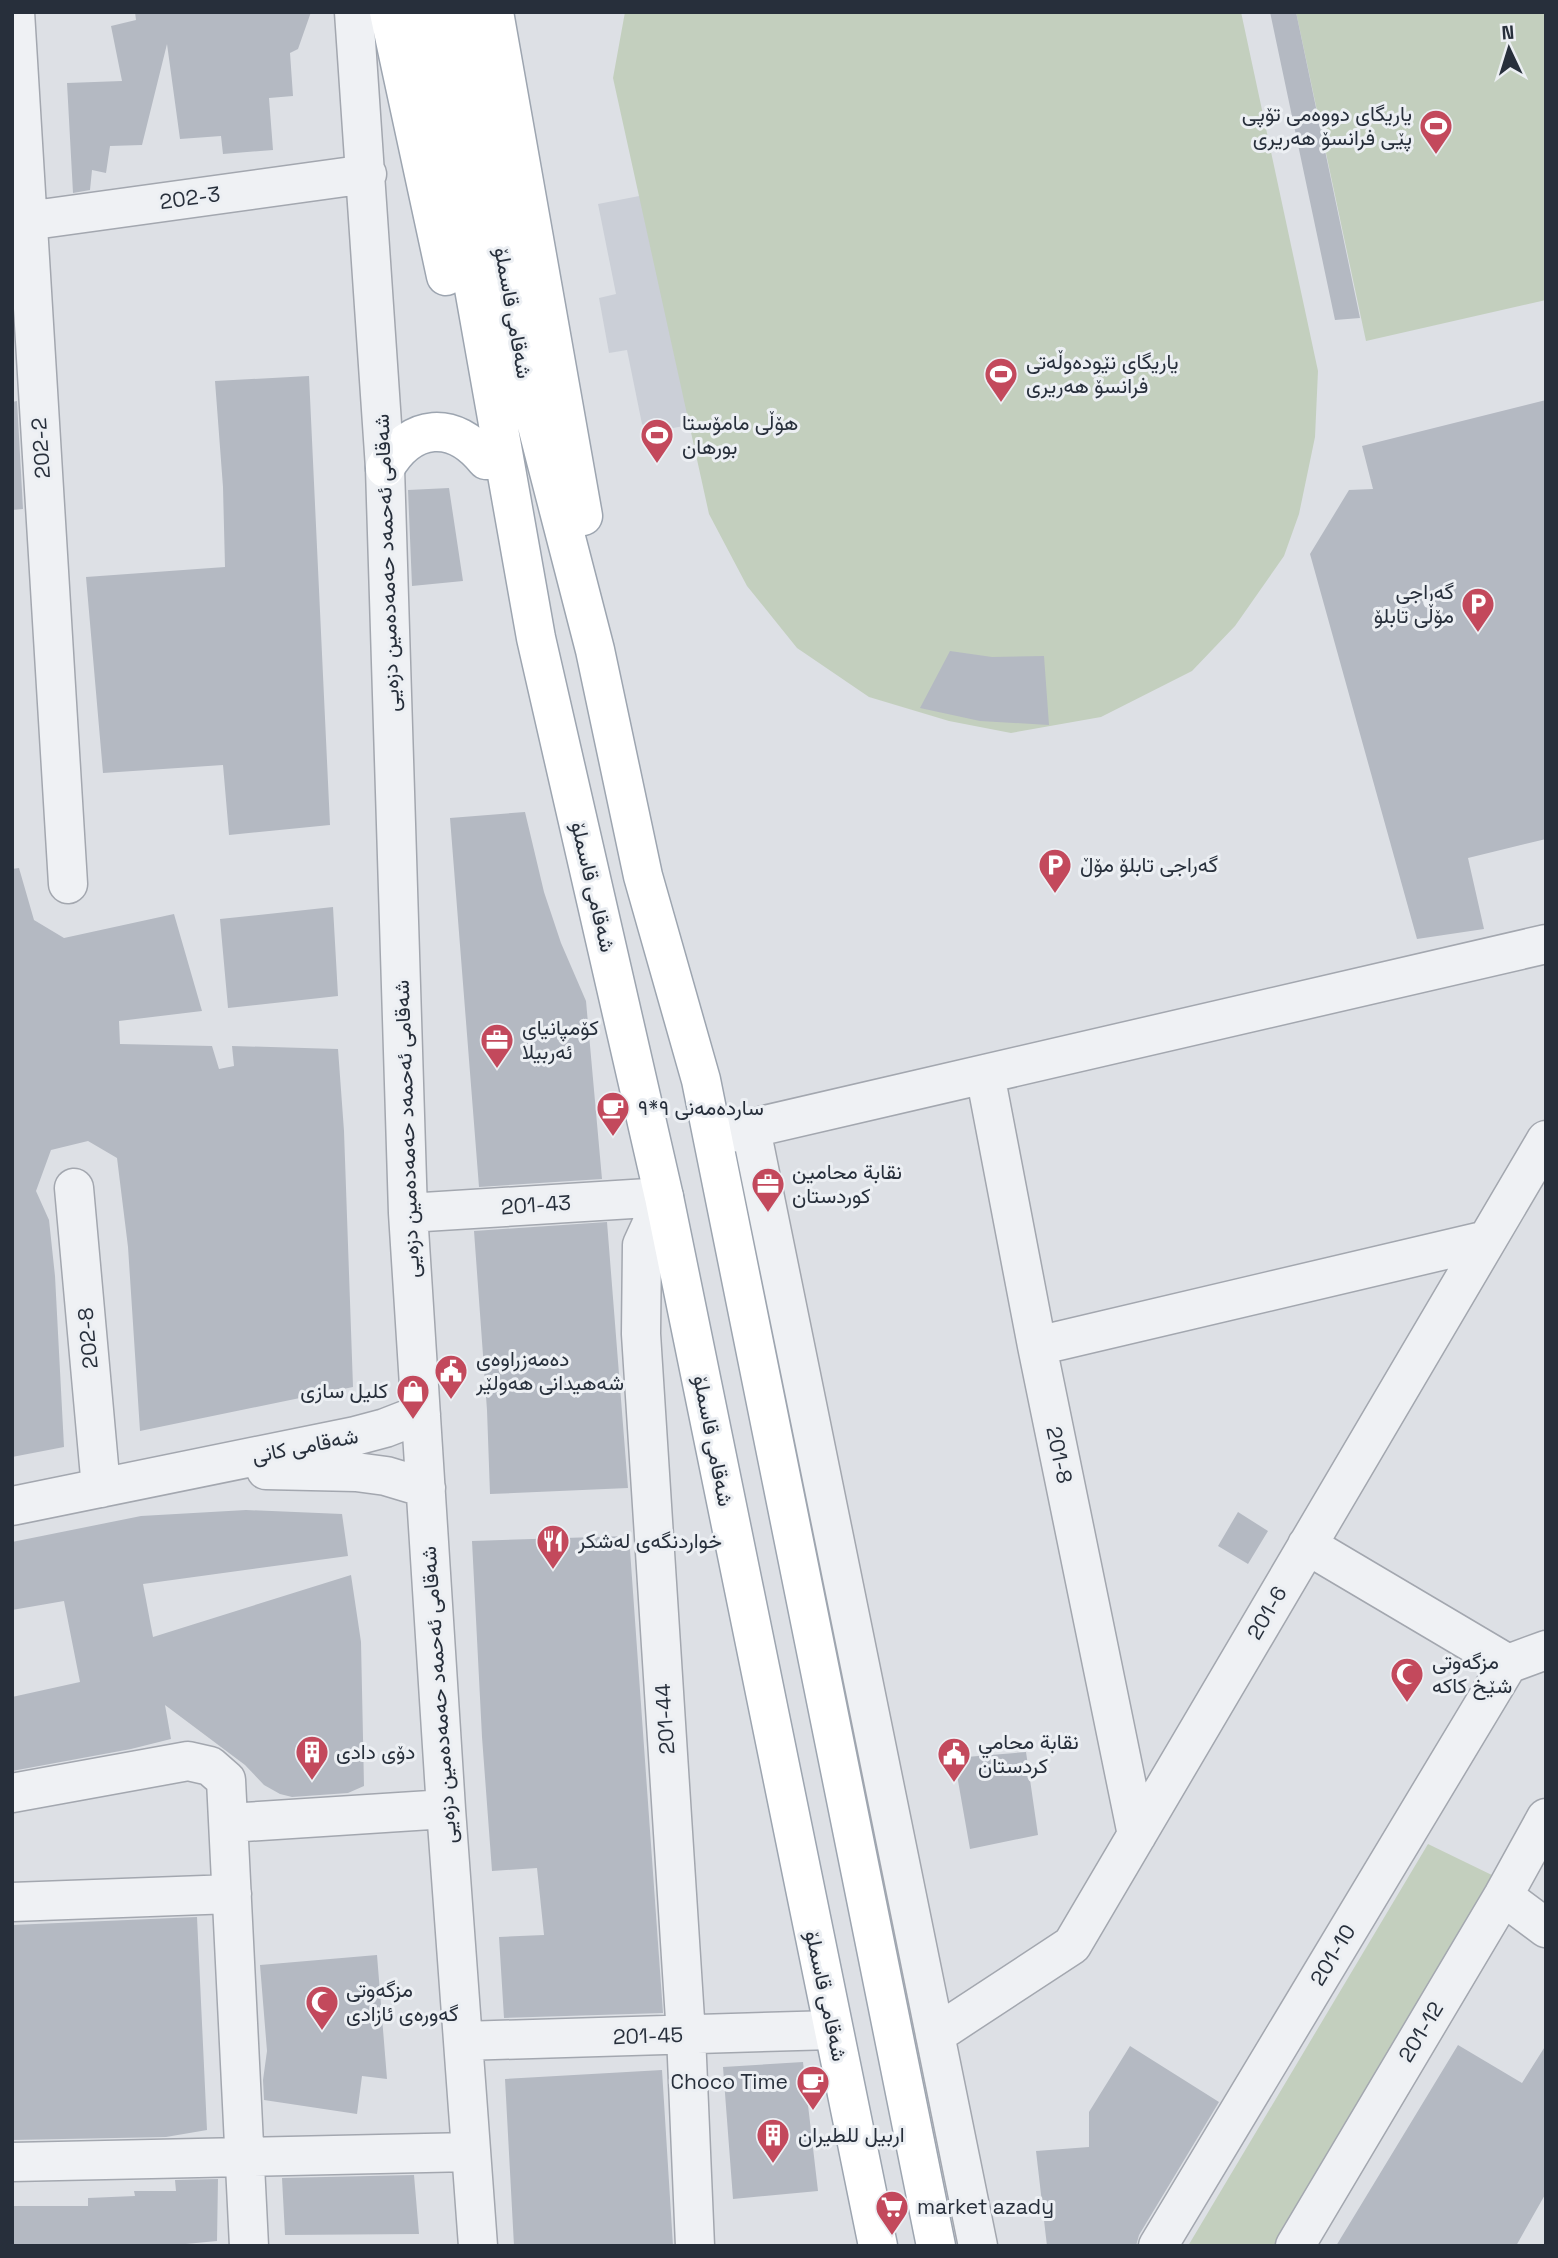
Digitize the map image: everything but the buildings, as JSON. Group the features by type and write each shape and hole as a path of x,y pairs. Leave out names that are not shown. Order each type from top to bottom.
{"main road":[{"name":"شەقامی قاسملۆ","path":"389,12 486,460 537,638"},
{"name":"شەقامی قاسملۆ","path":"425,12 537,638 664,1197 878,2246"},
{"name":"شەقامی قاسملۆ","path":"460,12 525,379 595,650 643,876 701,1080 936,2246"},
{"name":"شەقامی قاسملۆ","path":"494,12 582,507 595,650"},
{"path":"385,468 393,454 406,442 423,434 441,431 459,435 475,446 486,460"},
{"path":"761,1679 819,1667"}],"street":[{"name":"202-2","path":"15,12 19,222 68,884"},
{"name":"شەقامی ئەحمەد حەمەدەمین دزەیی","path":"354,12 385,468 408,1213 446,1809 478,2246"},
{"name":"202-3","path":"19,222 367,174"},
{"path":"713,1138 1546,944"},
{"name":"201-8","path":"985,1074 1037,1346 1137,1836"},
{"path":"751,1129 978,2246"},
{"name":"201-6","path":"935,2035 1072,1945 1546,1140"},
{"name":"202-8","path":"74,1188 101,1488"},
{"name":"201-43","path":"408,1213 664,1197"},
{"name":"201-44","path":"664,1197 642,1245 641,1334 685,2035 695,2246"},
{"path":"1037,1346 1487,1240"},
{"name":"شەقامی کانی","path":"12,1506 355,1436 385,1429 421,1414"},
{"name":"شەقامی کانی","path":"187,1469 356,1472 386,1476 426,1488"},
{"path":"1307,1545 1508,1664 1546,1650"},
{"name":"201-10","path":"1158,2246 1508,1664"},
{"path":"12,1793 188,1761 210,1766 226,1780 249,2246"},
{"path":"229,1823 446,1809"},
{"name":"201-12","path":"1295,2246 1503,1896 1546,1818"},
{"path":"12,1902 232,1894"},
{"path":"1503,1896 1546,1928"},
{"name":"201-45","path":"463,2041 834,2030"},
{"path":"12,2162 471,2152"}],"shaded area":[{"path":"660,192 705,422 652,432 642,424 627,350 609,353 599,298 616,294 598,204"}],"green space":[{"name":"یاریگای نێودەوڵەتی فرانسۆ هەریری","path":"625,12 1241,12 1318,371 1315,437 1299,514 1284,556 1235,626 1192,671 1101,717 1011,733 949,721 869,697 797,648 747,586 709,514 613,78"},
{"name":"یاریگای دووەمی تۆپی پێی فرانسۆ هەریری","path":"1296,12 1546,12 1546,300 1366,341"},
{"path":"1428,1844 1498,1878 1283,2246 1188,2246"}],"place":[{"name":"یاریگای دووەمی تۆپی پێی فرانسۆ هەریری","path":"1436,156"},
{"name":"یاریگای نێودەوڵەتی فرانسۆ هەریری","path":"1001,404"},
{"name":"هۆڵی مامۆستا بورهان","path":"657,465"},
{"name":"گەراجی مۆڵی تابلۆ","path":"1478,634"},
{"name":"گەراجی تابلۆ مۆڵ","path":"1055,895"},
{"name":"کۆمپانیای ئەربیلا","path":"497,1070"},
{"name":"ساردەمەنی ٩*٩","path":"613,1138"},
{"name":"نقابة محامين كوردستان","path":"768,1214"},
{"name":"دەمەزراوەی شەهیدانی هەولێر","path":"451,1401"},
{"name":"کلیل سازی","path":"413,1421"},
{"name":"خواردنگەی لەشکر","path":"553,1571"},
{"name":"مزگه‌وتی شێخ كاكه","path":"1407,1704"},
{"name":"دۆى دادى","path":"312,1782"},
{"name":"نقابة محامي كردستان","path":"954,1784"},
{"name":"مزگەوتی گەورەی ئازادی","path":"322,2032"},
{"name":"Choco Time","path":"813,2112"},
{"name":"اربيل للطيران","path":"773,2165"},
{"name":"market azady","path":"892,2237"}]}
